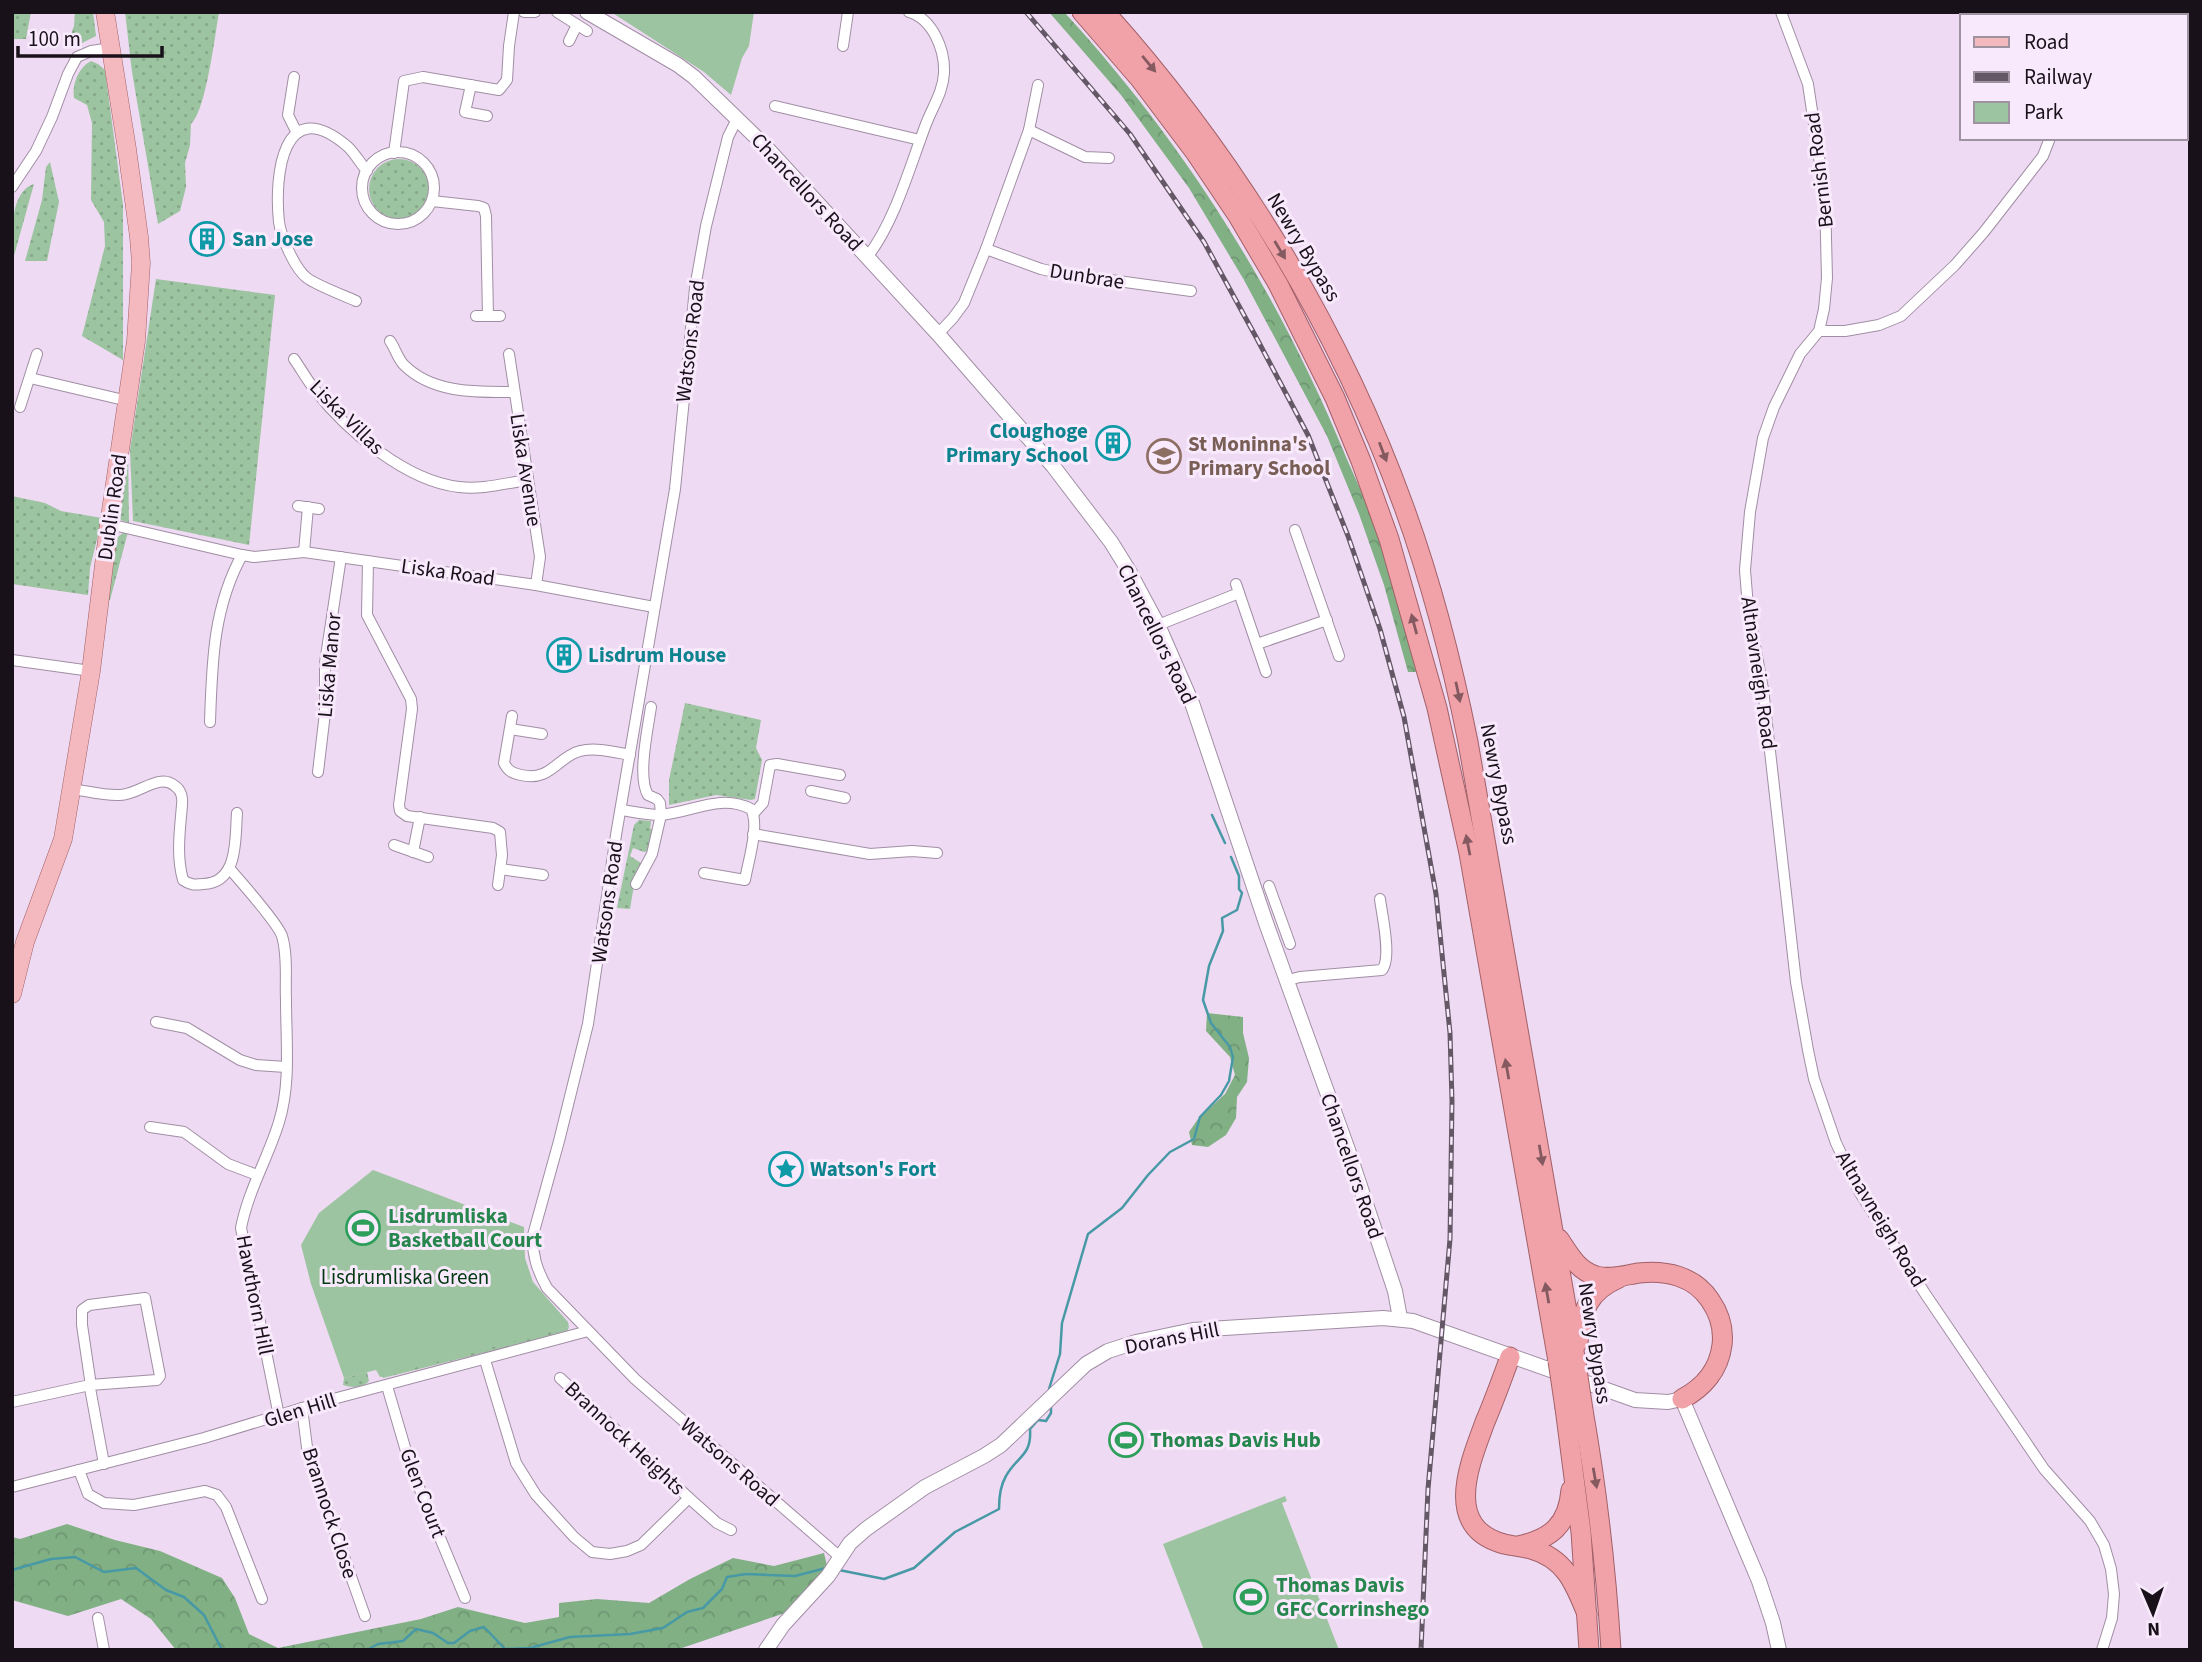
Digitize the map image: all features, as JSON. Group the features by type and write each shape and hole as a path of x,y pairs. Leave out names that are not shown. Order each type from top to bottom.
{"highway":[{"name":"Newry Bypass","path":"1082,12 1140,79 1195,152 1238,216 1271,273 1335,398 1384,526 1409,607 1455,781 1570,1361"},
{"name":"Newry Bypass","path":"1105,12 1210,142 1287,261 1338,352 1378,439 1405,508 1430,586 1452,663 1468,742 1553,1229 1570,1361 1574,1409 1573,1468 1589,1650"},
{"path":"1553,1229 1569,1255 1585,1270 1595,1275 1606,1277 1649,1272 1672,1274 1699,1286 1714,1306 1722,1331 1720,1358 1705,1382 1682,1399"},
{"path":"1570,1361 1585,1306 1606,1283 1623,1276"},
{"path":"1510,1357 1467,1472 1465,1502 1474,1524 1482,1533 1505,1544 1533,1550 1557,1561 1571,1578 1587,1614"},
{"name":"Newry Bypass","path":"1574,1409 1597,1494 1611,1650"},
{"path":"1516,1546 1545,1538 1562,1521 1571,1496 1573,1468"}],"main road":[{"name":"Dublin Road","path":"13,991 25,942 63,839 90,671 136,341 141,263 136,208 105,12"}],"street":[{"path":"394,153 404,81 423,77 499,90 507,80 514,12"},
{"path":"524,12 535,12"},
{"path":"557,12 582,28 569,41"},
{"name":"Chancellors Road","path":"587,12 678,65 737,118 938,334 1053,466 1111,542 1158,625 1192,703 1273,920 1287,980 1395,1291 1400,1318"},
{"path":"843,46 848,12"},
{"path":"868,256 887,226 940,95 944,74 942,51 933,31 914,13 909,12"},
{"name":"Bernish Road","path":"1745,570 1750,512 1763,438 1774,407 1800,354 1819,331 1825,309 1825,197 1807,81 1782,12"},
{"path":"12,187 36,151 77,57 91,51 112,48"},
{"path":"294,77 288,115 296,131"},
{"path":"471,85 465,112 487,116"},
{"path":"938,334 964,303 986,249 1029,130 1038,85"},
{"path":"775,106 920,140"},
{"name":"Watsons Road","path":"737,118 728,137 706,226 695,288 675,489 604,912 588,1024 533,1235 532,1250 537,1270 547,1288 588,1331 635,1379 835,1565"},
{"path":"356,301 307,278 293,260 279,224 279,184 286,147 296,131 307,128 322,130 348,147 367,171"},
{"path":"1029,130 1086,157 1109,158"},
{"path":"1819,331 1845,331 1880,325 1901,316 1955,265 1984,232 2043,156 2049,140"},
{"path":"394,153 417,158 427,166 434,184 429,208 416,220 400,225 387,223 374,215 364,201 362,184 367,171 377,159 394,153"},
{"path":"432,201 484,208 494,316 476,316"},
{"name":"Dunbrae","path":"986,249 1050,271 1191,291"},
{"path":"390,341 404,364 429,381 448,388 514,392"},
{"path":"20,407 37,354"},
{"name":"Liska Avenue","path":"509,354 540,557 536,585"},
{"name":"Liska Villas","path":"294,359 315,390 342,419 392,462 429,480 456,487 471,488 528,480"},
{"path":"30,378 128,401"},
{"path":"304,552 309,507"},
{"name":"Liska Road","path":"109,524 254,557 304,552 536,585 654,607"},
{"path":"1295,530 1339,656"},
{"path":"210,722 212,650 224,596 242,555"},
{"name":"Liska Manor","path":"318,772 326,713 325,663 341,557"},
{"path":"368,561 367,615 411,699 400,811 407,816 493,828 500,832 502,855 498,885"},
{"name":"Altnavneigh Road","path":"1745,570 1748,607 1765,702 1796,982 1812,1070 1824,1108 1849,1170 1884,1233 2044,1469 2090,1521 2104,1545 2114,1594 2112,1618 2102,1650"},
{"path":"1158,625 1237,588 1266,672"},
{"path":"1257,643 1327,620"},
{"path":"12,660 90,671"},
{"path":"636,884 652,854 660,815 660,803 648,795 644,787 645,748 651,707"},
{"path":"512,716 504,763 511,772 526,776 545,774 577,752 599,750 630,754"},
{"path":"510,729 542,734"},
{"path":"704,873 745,885 754,813 763,803 769,766 777,764 835,774 826,794"},
{"path":"72,789 121,795 141,790 159,781 168,781 178,788 183,800 178,865 183,880 191,885 210,884 223,877 229,868 234,850 237,813"},
{"path":"811,791 845,797"},
{"path":"622,810 660,815 717,802 746,806 754,813"},
{"path":"413,852 420,817"},
{"path":"753,834 870,853 937,853"},
{"path":"394,845 428,857"},
{"name":"Hawthorn Hill","path":"229,868 281,934 285,956 286,1092 279,1121 257,1175 241,1228 279,1416"},
{"path":"500,869 543,875"},
{"path":"1269,886 1273,920 1290,944"},
{"path":"1287,980 1300,976 1382,970 1386,966 1387,956 1380,899"},
{"path":"156,1022 187,1028 240,1060 256,1065 286,1067"},
{"path":"150,1127 184,1132 228,1164 257,1175"},
{"path":"12,1402 90,1385 158,1380 160,1376 145,1298 89,1305 82,1310 90,1385 104,1464"},
{"name":"Dorans Hill","path":"766,1650 850,1543 866,1529 925,1487 984,1457 1001,1445 1086,1364 1108,1351 1167,1335 1241,1325 1400,1318 1635,1401 1668,1402 1682,1399"},
{"name":"Glen Hill","path":"12,1487 204,1438 302,1408 588,1331"},
{"name":"Brannock Heights","path":"485,1360 516,1463 531,1489 574,1537 592,1552 610,1554 641,1545 689,1498"},
{"name":"Brannock Heights","path":"560,1378 689,1498 717,1522 731,1530"},
{"name":"Glen Court","path":"387,1386 411,1468 465,1598"},
{"path":"1682,1399 1759,1581 1779,1650"},
{"name":"Brannock Close","path":"302,1408 308,1455 365,1616"},
{"path":"79,1470 88,1494 104,1503 134,1504 205,1491 217,1495 226,1507 262,1599"},
{"path":"98,1618 104,1650"}],"green space":[{"path":"12,12 31,12 26,39 12,39"},
{"path":"75,12 93,12 96,36 72,48 67,45 74,26"},
{"path":"125,12 219,12 205,89 191,124 190,145 185,163 186,187 180,211 158,224 132,72"},
{"path":"611,12 754,12 749,46 742,58 731,95 704,72"},
{"path":"1049,12 1064,12 1149,113 1225,222 1259,279 1320,396 1367,505 1389,569 1418,672 1408,672 1384,585 1327,436 1244,280 1189,188 1121,95"},
{"path":"91,61 105,70 123,205 123,360 82,336 105,246 104,222 91,200 92,123 87,105 74,98 77,77"},
{"path":"393,159 405,159 424,172 429,189 427,201 416,214 405,219 393,219 374,206 369,195 369,183 382,164"},
{"path":"50,162 59,202 47,261 25,261 42,200 46,167"},
{"path":"34,184 12,263 12,230 16,207 26,189"},
{"path":"156,279 275,295 249,545 133,521 130,450"},
{"path":"128,452 129,523 121,520 118,515"},
{"path":"12,496 45,503 61,511 102,518 90,568 88,595 12,584"},
{"path":"128,532 110,600 107,600 114,540"},
{"path":"685,703 761,720 756,748 762,760 755,799 716,795 669,805 669,780"},
{"path":"639,820 651,821 650,829 653,829 648,851 633,848 630,856 641,863 630,909 617,908 634,825"},
{"path":"1207,1013 1243,1017 1243,1033 1249,1058 1247,1082 1237,1097 1236,1118 1226,1135 1208,1147 1192,1145 1189,1132 1198,1119 1225,1094 1235,1075 1230,1057 1206,1031"},
{"name":"Lisdrumliska Green","path":"373,1170 524,1227 525,1258 533,1282 568,1322 569,1327 380,1377 376,1370 344,1378 311,1284 301,1245 319,1213"},
{"path":"569,1327 567,1332 383,1378 379,1371"},
{"path":"367,1372 369,1381 364,1385 343,1385 344,1378"},
{"name":"Thomas Davis GFC Corrinshego","path":"1285,1496 1287,1501 1282,1503 1339,1650 1204,1650 1163,1544"},
{"path":"67,1524 160,1551 222,1578 235,1598 249,1634 278,1648 421,1619 458,1607 525,1623 559,1617 559,1603 597,1599 649,1603 733,1558 774,1566 824,1553 827,1566 821,1577 788,1612 676,1650 176,1650 151,1619 121,1599 68,1616 12,1600 12,1537 20,1539"}],"waterway":[{"path":"1212,815 1225,843"},
{"path":"1049,1389 1060,1354 1062,1323 1088,1234 1122,1208 1170,1152 1194,1139 1200,1117 1221,1095 1229,1081 1233,1057 1230,1047 1211,1023 1203,1000 1209,966 1223,931 1222,918 1237,910 1242,893 1231,857"},
{"path":"839,1570 884,1579 914,1568 955,1532 999,1509 1004,1480 1029,1445 1030,1429 1038,1420 1046,1421 1051,1407"},
{"path":"12,1570 51,1559 75,1557 104,1572 136,1568 166,1590 184,1597 204,1615 222,1650"},
{"path":"367,1650 378,1644 403,1641 416,1629 433,1633 448,1643 454,1643 470,1631 484,1627 505,1649 530,1648 570,1637 630,1634 663,1628 687,1612 703,1608 722,1589 727,1577 746,1574 795,1576 826,1568"}],"railway":[{"path":"1026,12 1130,134 1204,242 1256,337 1308,435 1348,536 1380,629 1404,717 1436,894 1450,1033 1452,1101 1450,1239 1428,1489 1421,1650"}],"place":[{"name":"San Jose","path":"207,239"},
{"name":"Cloughoge Primary School","path":"1113,443"},
{"name":"St Moninna's Primary School","path":"1164,456"},
{"name":"Lisdrum House","path":"564,655"},
{"name":"Watson's Fort","path":"786,1169"},
{"name":"Lisdrumliska Basketball Court","path":"363,1228"},
{"name":"Thomas Davis Hub","path":"1126,1440"},
{"name":"Thomas Davis GFC Corrinshego","path":"1251,1597"}]}
